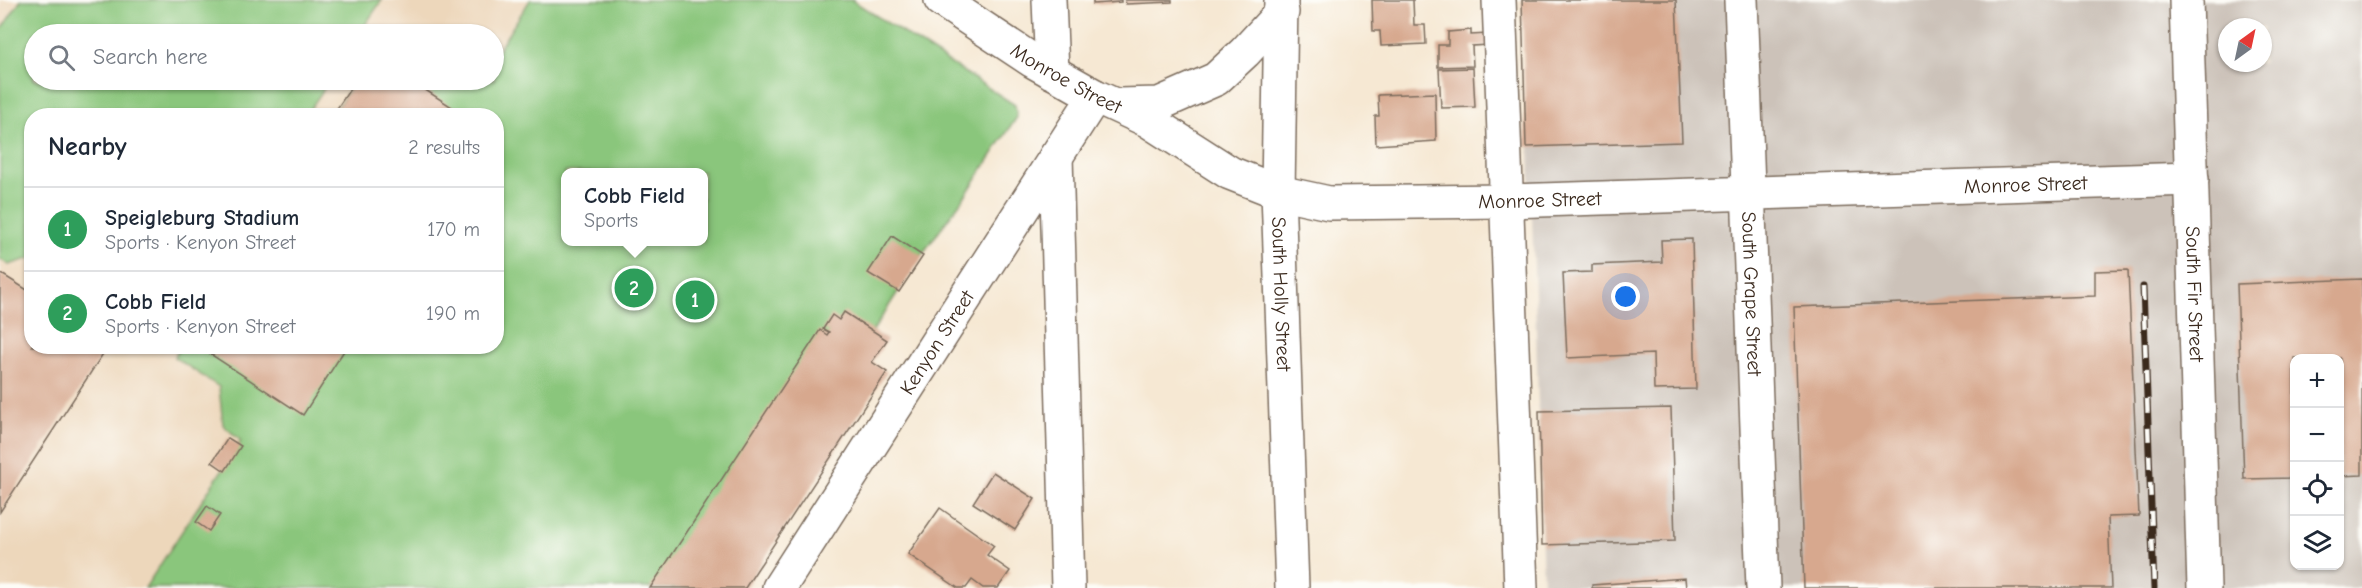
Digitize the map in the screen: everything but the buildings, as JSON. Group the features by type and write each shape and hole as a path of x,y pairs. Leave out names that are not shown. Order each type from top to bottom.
{"street":[{"name":"Monroe Street","path":"940,0 1052,72 1107,100 1230,173 1304,200 1329,203 1507,201 2192,179"},
{"path":"1050,0 1052,72"},
{"path":"1499,0 1521,588"},
{"name":"South Grape Street","path":"1741,0 1763,588"},
{"name":"South Fir Street","path":"2186,0 2204,588"},
{"path":"1107,100 1159,104 1216,79 1245,52 1281,6"},
{"name":"South Holly Street","path":"1281,6 1278,192 1292,588"},
{"name":"Kenyon Street","path":"779,588 1056,156 1107,100"},
{"path":"1056,156 1068,588"}],"shaded area":[{"path":"0,0 530,0 504,40 504,24 24,24 24,90 349,90 337,108 24,108 24,354 176,354 174,357 220,387 223,425 241,441 145,588 0,588"},
{"path":"1523,0 2362,0 2362,588 1543,588 1535,292"}],"green space":[{"path":"21,0 382,0 366,24 24,24 24,90 323,90 311,108 24,108 24,260 9,265 0,259 0,31"},
{"path":"530,0 852,0 1015,105 1017,117 967,193 923,253 707,588 145,588 241,441 223,425 219,387 174,357 176,354 504,354 504,108 337,108 349,90 504,90 504,40"}],"railway":[{"path":"2143,287 2154,588"}],"place":[{"name":"Cobb Field","path":"634,288"},
{"name":"Speigleburg Stadium","path":"695,300"}]}
